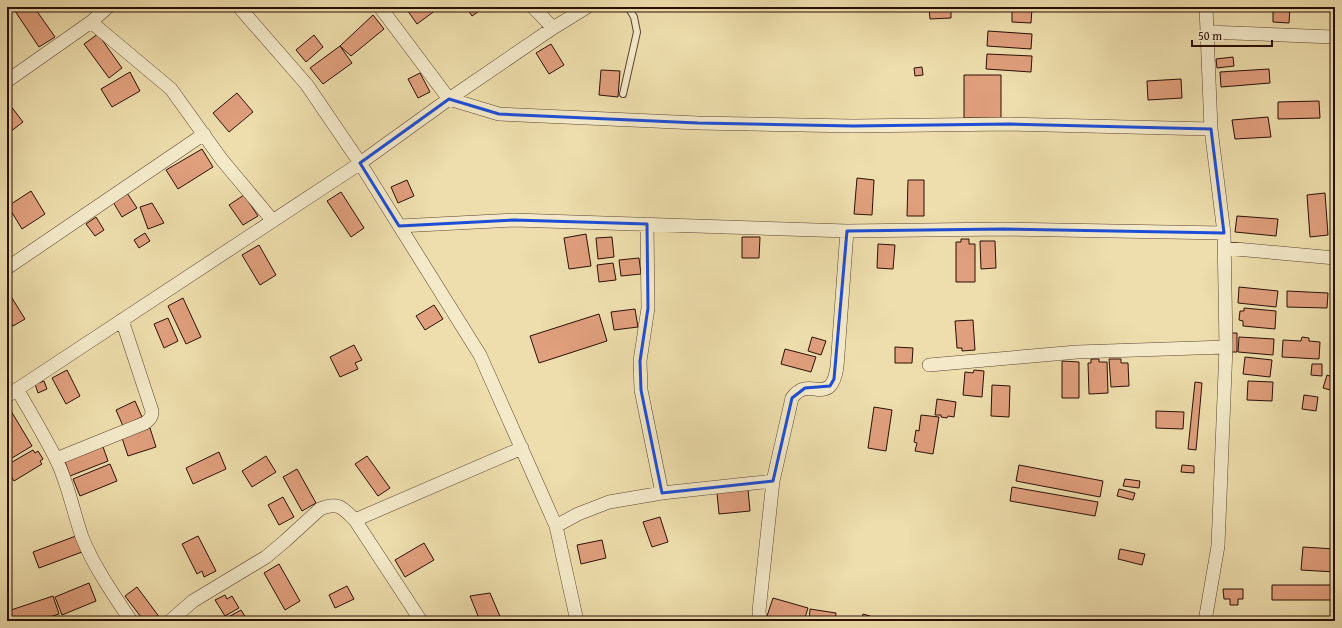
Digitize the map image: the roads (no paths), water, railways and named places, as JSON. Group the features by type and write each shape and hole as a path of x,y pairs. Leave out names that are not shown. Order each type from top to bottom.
{"street":[{"path":"7,81 91,22 108,7"},
{"path":"239,7 307,85 360,163 480,354 556,526 577,621"},
{"path":"380,7 449,99 499,114 690,122 853,126 1010,124 1211,129"},
{"path":"533,7 553,28"},
{"path":"131,621 106,584 82,537 56,459 12,393 360,163 449,99 553,28 587,7"},
{"path":"1205,621 1218,546 1226,346 1224,233 1211,129 1206,7"},
{"path":"91,22 171,89 222,160 273,221"},
{"path":"1207,32 1333,37"},
{"path":"7,268 204,134"},
{"path":"399,226 514,220 847,231 1003,229 1224,233"},
{"path":"647,224 648,308 640,361 641,390 662,494"},
{"path":"760,621 759,611 773,481 792,398 797,391 805,388 822,389 830,386 834,379 837,367 847,231"},
{"path":"1224,248 1335,258"},
{"path":"56,459 145,423 152,415 152,410 122,320"},
{"path":"929,365 1077,352 1226,346"},
{"path":"355,520 522,448"},
{"path":"556,526 578,514 609,502 662,494 773,481"},
{"path":"170,621 193,601 266,557 320,508 337,505 343,508 355,520 421,621"}],"lane":[{"path":"623,94 637,32 634,18 628,7"}]}
